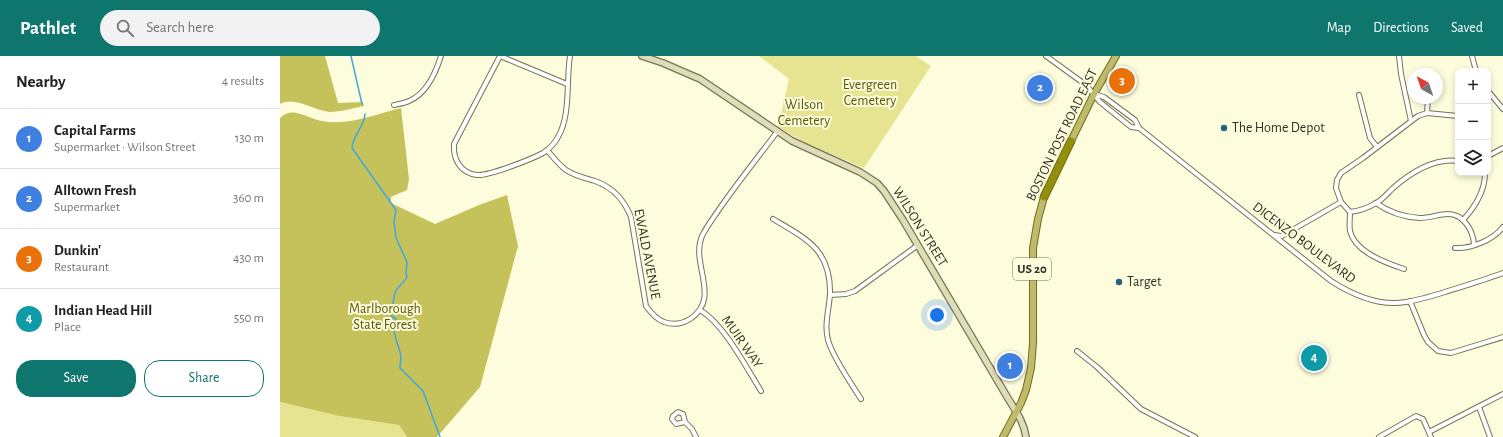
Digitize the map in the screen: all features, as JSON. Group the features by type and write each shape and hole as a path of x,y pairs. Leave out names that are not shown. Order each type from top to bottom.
{"highway":[{"name":"BOSTON POST ROAD EAST","path":"1044,197 1071,141"}],"main road":[{"name":"BOSTON POST ROAD EAST","path":"1071,141 1094,94 1116,56"},
{"name":"BOSTON POST ROAD EAST","path":"1003,437 1017,412 1026,390 1031,368 1033,343 1033,243 1044,197"}],"street":[{"path":"394,105 408,102 419,94 437,69 441,56"},
{"path":"567,84 500,56 454,144 454,155 459,165 466,171 477,175 491,173 544,152 553,145 562,130 566,114 570,56"},
{"name":"WILSON STREET","path":"642,56 663,62 700,79 777,132 810,150 860,172 877,183 896,208 1006,396 1017,412 1026,437"},
{"path":"1046,56 1086,85 1094,94"},
{"path":"1399,56 1401,74 1411,121"},
{"path":"1472,56 1475,68"},
{"name":"DICENZO BOULEVARD","path":"1094,94 1100,102 1131,127 1139,128"},
{"name":"DICENZO BOULEVARD","path":"1094,94 1104,97 1135,120 1139,128 1273,235 1349,292 1370,300 1383,302 1390,303 1410,301 1456,289 1503,272"},
{"path":"1359,95 1370,138 1377,147"},
{"path":"1491,98 1503,109"},
{"path":"1427,113 1428,104"},
{"path":"1404,269 1383,262 1366,252 1350,233 1350,212 1341,202 1336,188 1337,180 1341,173 1411,121 1423,114 1427,113 1455,116"},
{"path":"700,310 705,297 700,257 702,238 736,186 777,132"},
{"path":"1491,154 1503,148"},
{"name":"EWALD AVENUE","path":"547,150 566,170 580,177 608,187 627,205 632,217 643,296 646,306 651,314 662,321 675,324 686,321 700,310"},
{"path":"1350,212 1359,211 1376,203 1405,179 1428,166 1444,160 1455,161"},
{"path":"1463,220 1474,206 1483,189 1485,176"},
{"path":"1273,235 1282,236 1341,202"},
{"path":"1376,203 1398,215 1421,218 1453,214 1463,220 1471,231 1474,244"},
{"path":"773,219 809,242 818,250 824,261 830,295 827,328 828,340 861,399"},
{"path":"1455,248 1463,248 1493,237 1503,227"},
{"path":"830,295 846,294 855,291 918,245"},
{"path":"1410,301 1424,335 1428,342 1438,351 1451,353 1503,337"},
{"name":"MUIR WAY","path":"700,310 710,316 719,327 761,391"},
{"path":"1077,351 1132,398 1141,409 1195,437"},
{"path":"1429,432 1503,394"},
{"path":"1479,407 1490,437"},
{"path":"1379,437 1416,416 1423,419 1431,437"},
{"path":"685,422 692,429 696,437"}],"green space":[{"path":"280,56 325,56 338,103 363,102 364,106 342,111 329,112 298,102 286,102 280,104"},
{"name":"Evergreen Cemetery","path":"759,56 916,56 931,66 864,168 805,143 778,127 789,79"},
{"name":"Marlborough State Forest","path":"401,108 409,179 407,190 391,197 391,203 435,224 507,195 518,246 480,387 437,437 407,437 399,425 339,416 280,402 280,118 285,114 295,113 322,121 342,122 362,119"},
{"path":"1278,215 1284,220 1279,227 1272,222"},
{"path":"280,402 339,416 399,425 407,437 280,437"}],"waterway":[{"path":"351,56 362,104"},
{"path":"365,114 363,123 354,139 352,148 396,210 394,221 396,238 407,262 407,277 395,293 391,316 396,319 394,331 401,354 400,368 423,391 440,437"}],"place":[{"name":"Dunkin'","path":"1122,81"},
{"name":"Alltown Fresh","path":"1040,88"},
{"name":"The Home Depot","path":"1224,128"},
{"name":"Target","path":"1119,282"},
{"name":"Indian Head Hill","path":"1314,358"},
{"name":"Capital Farms","path":"1010,366"}],"park label":[{"name":"Wilson Cemetery","path":"804,114"}]}
